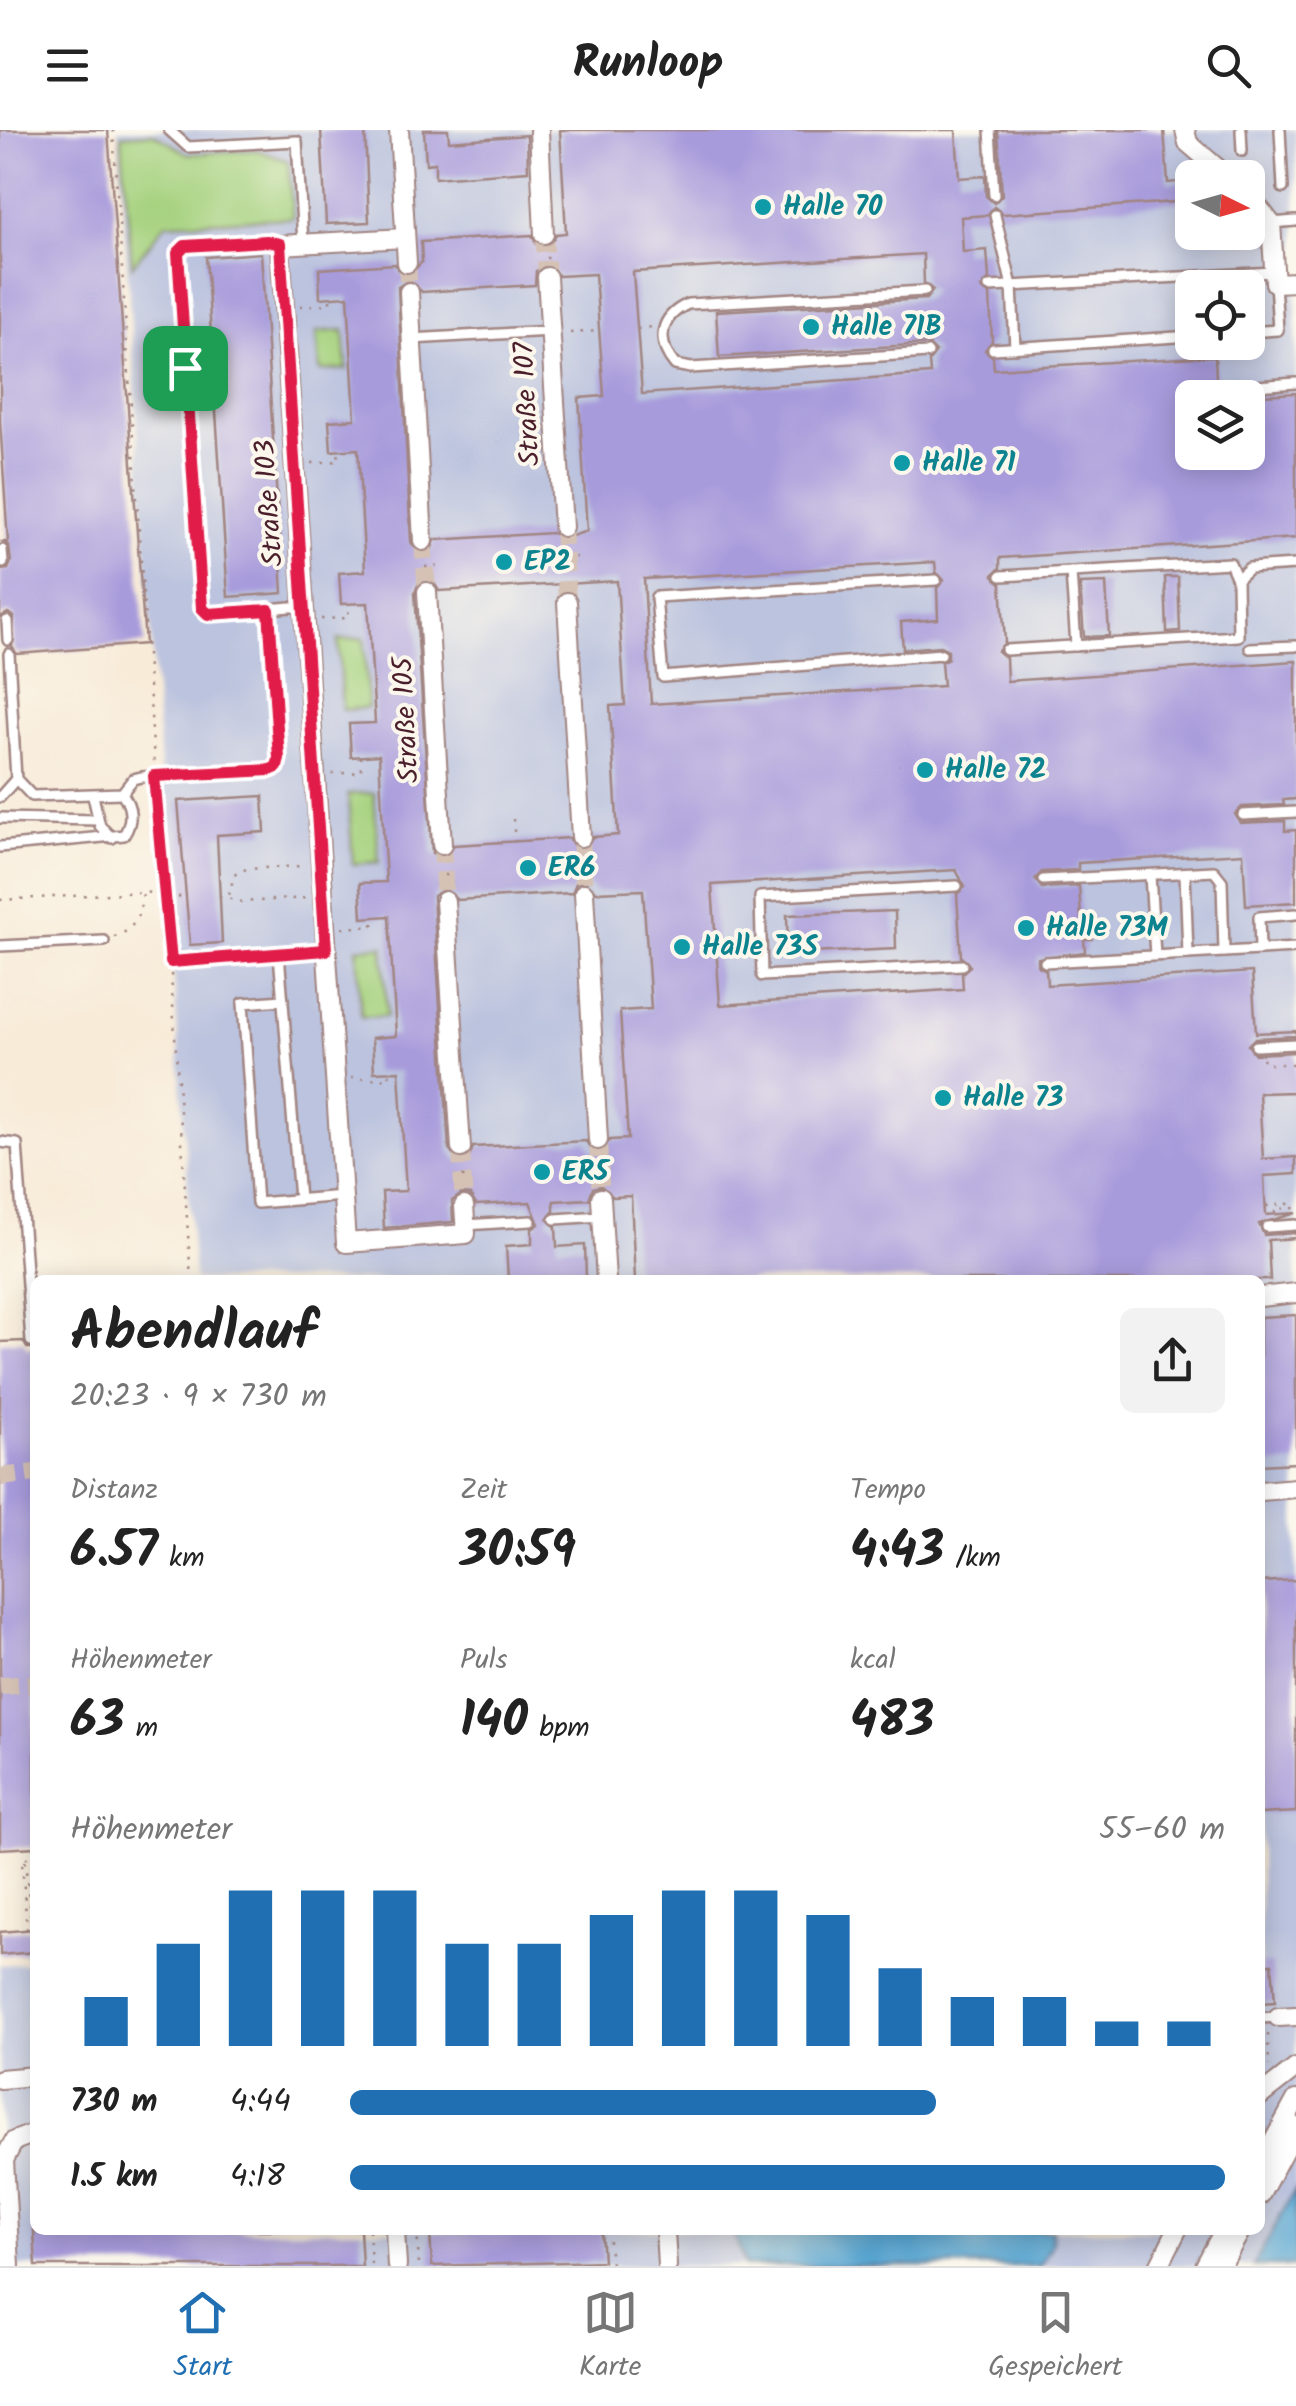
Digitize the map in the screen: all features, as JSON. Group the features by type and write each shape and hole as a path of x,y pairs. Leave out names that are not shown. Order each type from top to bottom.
{"street":[{"path":"399,130 407,263"},
{"path":"539,130 544,234"},
{"path":"1184,130 1188,143 1208,160"},
{"path":"1265,215 1271,223 1275,278 1296,282"},
{"path":"280,244 405,238"},
{"name":"Straße 103","path":"280,244 346,1242 465,1222"},
{"name":"Straße 107","path":"547,267 563,527"},
{"path":"408,292 423,541"},
{"name":"Straße 105","path":"427,592 442,845"},
{"path":"566,602 581,837"},
{"path":"584,893 598,1140"},
{"path":"446,900 461,1148"},
{"path":"602,1207 606,1275"},
{"path":"1265,1296 1296,1293"},
{"path":"1265,1491 1296,1488"},
{"path":"1265,2092 1296,2068"},
{"path":"0,2079 30,2076"},
{"path":"1265,2157 1296,2100"},
{"path":"1265,2185 1296,2127"},
{"path":"10,2266 4,2160 14,2141 30,2136"},
{"path":"394,2235 397,2266"},
{"path":"665,2235 667,2266"},
{"path":"1159,2266 1174,2235"},
{"path":"1204,2266 1225,2235"},
{"path":"1220,2266 1227,2235"}],"lane":[{"path":"168,130 188,146 297,142 303,243"},
{"path":"990,130 994,195"},
{"path":"1241,130 1242,151"},
{"path":"1280,130 1283,188"},
{"path":"995,215 996,235 1012,286 1015,348"},
{"path":"1271,223 1296,221"},
{"path":"280,244 267,241 185,246 178,253 202,608 208,614 269,610 304,613"},
{"path":"989,288 1275,278 1278,330 1265,331"},
{"path":"925,291 688,304 672,312 663,326 664,352 675,365 690,368 928,353"},
{"path":"411,339 551,330"},
{"path":"992,349 1175,337"},
{"path":"1265,385 1296,383"},
{"path":"2,550 3,563"},
{"path":"1001,576 1230,563 1237,579 1238,636 1006,650"},
{"path":"1237,579 1249,568 1296,565"},
{"path":"1071,572 1076,646"},
{"path":"936,580 656,597 662,676 941,654"},
{"path":"9,654 16,778 32,796 122,794 133,779 277,767 269,610"},
{"path":"7,621 8,637"},
{"path":"1250,648 1296,646"},
{"path":"0,750 14,748"},
{"path":"0,797 16,778"},
{"path":"0,847 124,835 130,826 130,805 122,794"},
{"path":"93,796 98,820 112,838"},
{"path":"1242,816 1296,812"},
{"path":"0,818 98,820"},
{"path":"1043,880 1214,871 1222,881 1224,952"},
{"path":"1186,873 1188,954"},
{"path":"1150,874 1156,955"},
{"path":"957,886 760,897 762,976 962,965"},
{"path":"1260,950 1259,917 1296,914"},
{"path":"0,946 104,940"},
{"path":"1046,962 1296,948"},
{"path":"171,962 326,950"},
{"path":"279,954 299,1199"},
{"path":"284,1000 242,1003 257,1203 343,1196"},
{"path":"1256,1046 1296,1044"},
{"path":"0,1142 17,1144 30,1327"},
{"path":"555,1219 602,1207"},
{"path":"465,1222 531,1221"},
{"path":"1267,1227 1296,1225"}],"path":[{"path":"112,130 190,1275"},
{"path":"547,267 556,258"},
{"path":"284,307 330,304 330,297"},
{"path":"551,330 599,331"},
{"path":"295,465 339,462 338,450"},
{"path":"564,558 576,557"},
{"path":"425,567 436,566"},
{"path":"304,613 348,618 349,604"},
{"path":"315,775 361,772 361,756"},
{"path":"513,819 515,841"},
{"path":"230,895 234,875 246,869 321,864"},
{"path":"582,866 601,864"},
{"path":"444,876 452,874"},
{"path":"104,940 124,934 139,916 143,892"},
{"path":"0,900 143,892 187,898"},
{"path":"219,896 230,895 242,902 323,898"},
{"path":"326,928 374,926 374,918"},
{"path":"1263,1058 1265,1064 1296,1064"},
{"path":"335,1078 390,1079 390,1071"},
{"path":"176,1130 182,1129"},
{"path":"462,1177 469,1177"},
{"path":"1266,1206 1296,1206"},
{"path":"1275,1214 1275,1209 1296,1206"},
{"path":"27,1930 22,1862 30,1857"},
{"path":"25,1861 30,1910"},
{"path":"369,2235 371,2266"},
{"path":"417,2235 420,2266"},
{"path":"608,2235 611,2266"}],"shaded area":[{"path":"118,130 1296,130 1296,2266 0,2266 0,1965 30,1963 30,2235 1265,2235 1265,1275 194,1275"}],"green space":[{"path":"153,133 189,154 257,150 288,161 293,218 166,223 132,266 121,135"},
{"path":"344,330 347,369 320,371 317,332"},
{"path":"364,638 368,708 342,710 338,640"},
{"path":"374,793 379,862 353,864 348,794"},
{"path":"383,946 387,1016 361,1017 357,948"}],"water":[{"path":"1296,2188 1296,2266 1253,2266"},
{"path":"735,2235 1052,2235 1052,2244 1040,2266 745,2266"}],"building":[{"path":"0,130 108,130 145,644 17,654 12,647 14,617 8,613 0,617 0,570 8,569 11,562 9,546 3,542 8,542 0,421"},
{"path":"321,130 365,130 369,222 326,224"},
{"path":"424,130 448,130 449,141 527,135 528,171 435,178 435,163 426,164"},
{"path":"560,130 956,130 959,178 985,176 986,196 994,203 1002,195 998,130 1164,130 1168,183 1175,182 1175,202 1003,214 994,207 987,215 961,217 963,252 987,250 989,279 981,288 990,295 992,341 985,350 993,357 994,369 1175,358 1215,360 1216,380 1175,380 1175,470 1265,470 1265,395 1296,393 1296,538 1000,558 1000,568 993,575 1001,584 1005,642 998,651 1006,658 1007,681 1296,661 1296,799 1283,800 1284,805 1242,807 1235,814 1240,823 1285,821 1285,831 1296,830 1296,902 1246,905 1243,853 1078,863 1078,870 1042,872 1035,879 1042,888 1079,886 1081,918 1091,918 1092,939 1084,939 1085,952 1038,958 1038,966 1046,970 1047,985 1252,972 1256,1033 1296,1031 1296,1036 1255,1038 1248,1045 1255,1054 1296,1052 1296,1092 1259,1093 1263,1159 1296,1157 1296,1174 1264,1176 1266,1215 1296,1213 1259,1224 1264,1235 1296,1233 1296,1238 1268,1240 1270,1280 1265,1280 1265,1275 635,1275 631,1196 613,1197 601,1186 593,1188 589,1199 554,1201 554,1211 547,1219 556,1227 557,1247 585,1245 586,1275 508,1275 506,1246 532,1244 532,1229 539,1224 530,1202 476,1205 470,1195 462,1194 452,1201 453,1222 384,1228 382,1192 406,1191 399,1071 374,1072 372,1038 396,1036 389,916 362,918 360,883 386,882 379,755 351,757 349,724 375,723 368,603 341,604 339,573 365,571 358,449 331,451 329,421 355,419 348,296 320,298 319,269 395,264 401,274 409,275 422,262 421,242 532,235 537,245 550,245 556,234 566,233","holes":["923,254 924,283 933,290 926,299 716,311 719,357 928,344 936,352 929,361 930,374 642,394 633,272","547,265 559,276 595,274 604,396 579,398 587,531 563,539 552,533 435,540 431,551 418,552 411,542 398,287 409,280 422,292 535,285 536,271","935,562 936,572 944,580 937,588 938,619 901,622 903,649 940,646 948,650 948,658 941,662 943,686 651,704 644,579","432,580 439,591 617,581 625,705 610,706 618,835 593,837 583,849 575,848 569,838 454,845 444,857 432,853 415,593 419,582","956,870 965,887 957,894 961,957 970,966 962,973 963,989 720,1005 712,885","584,881 596,892 643,890 651,1009 620,1011 628,1139 610,1140 600,1152 592,1151 586,1141 473,1147 469,1158 456,1160 449,1149 433,896 445,889 457,900 572,893 576,883"]},
{"path":"261,253 283,593 228,597 206,257"},
{"path":"1165,577 1178,577 1180,631 1167,632"},
{"path":"1106,583 1109,636 1084,637 1080,584"},
{"path":"263,796 265,832 217,835 222,943 190,945 178,801"},
{"path":"895,911 896,949 788,954 787,915"},
{"path":"1296,1315 1296,1463 1265,1465 1265,1317"},
{"path":"23,1341 30,1348 30,1847 0,1849 0,1342"},
{"path":"1296,1580 1296,1812 1265,1814 1265,1582"},
{"path":"30,1929 30,1952 0,1955 0,1932"},
{"path":"1265,1964 1272,1964 1275,2002 1265,2003"},
{"path":"34,2235 360,2235 362,2266 36,2266"},
{"path":"430,2235 601,2235 603,2261 432,2266"}],"tunnel":[{"path":"544,234 547,277"},
{"path":"407,263 409,292"},
{"path":"563,527 567,602"},
{"path":"423,541 427,592"},
{"path":"581,837 584,893"},
{"path":"442,845 445,901"},
{"path":"598,1140 601,1198"},
{"path":"461,1148 464,1206"},
{"path":"0,1477 30,1474"},
{"path":"0,1686 30,1684"}],"place":[{"name":"Halle 70","path":"763,207"},
{"name":"Halle 71B","path":"811,327"},
{"name":"Halle 71","path":"902,463"},
{"name":"EP2","path":"504,562"},
{"name":"Halle 72","path":"925,770"},
{"name":"ER6","path":"528,868"},
{"name":"Halle 73M","path":"1026,928"},
{"name":"Halle 73S","path":"682,947"},
{"name":"Halle 73","path":"943,1098"},
{"name":"ER5","path":"542,1172"}],"route":[{"path":"267,241 280,244 326,950 171,962 154,776 270,770 277,767 279,758 269,610 208,614 202,608 185,368 179,247 267,241"}]}
